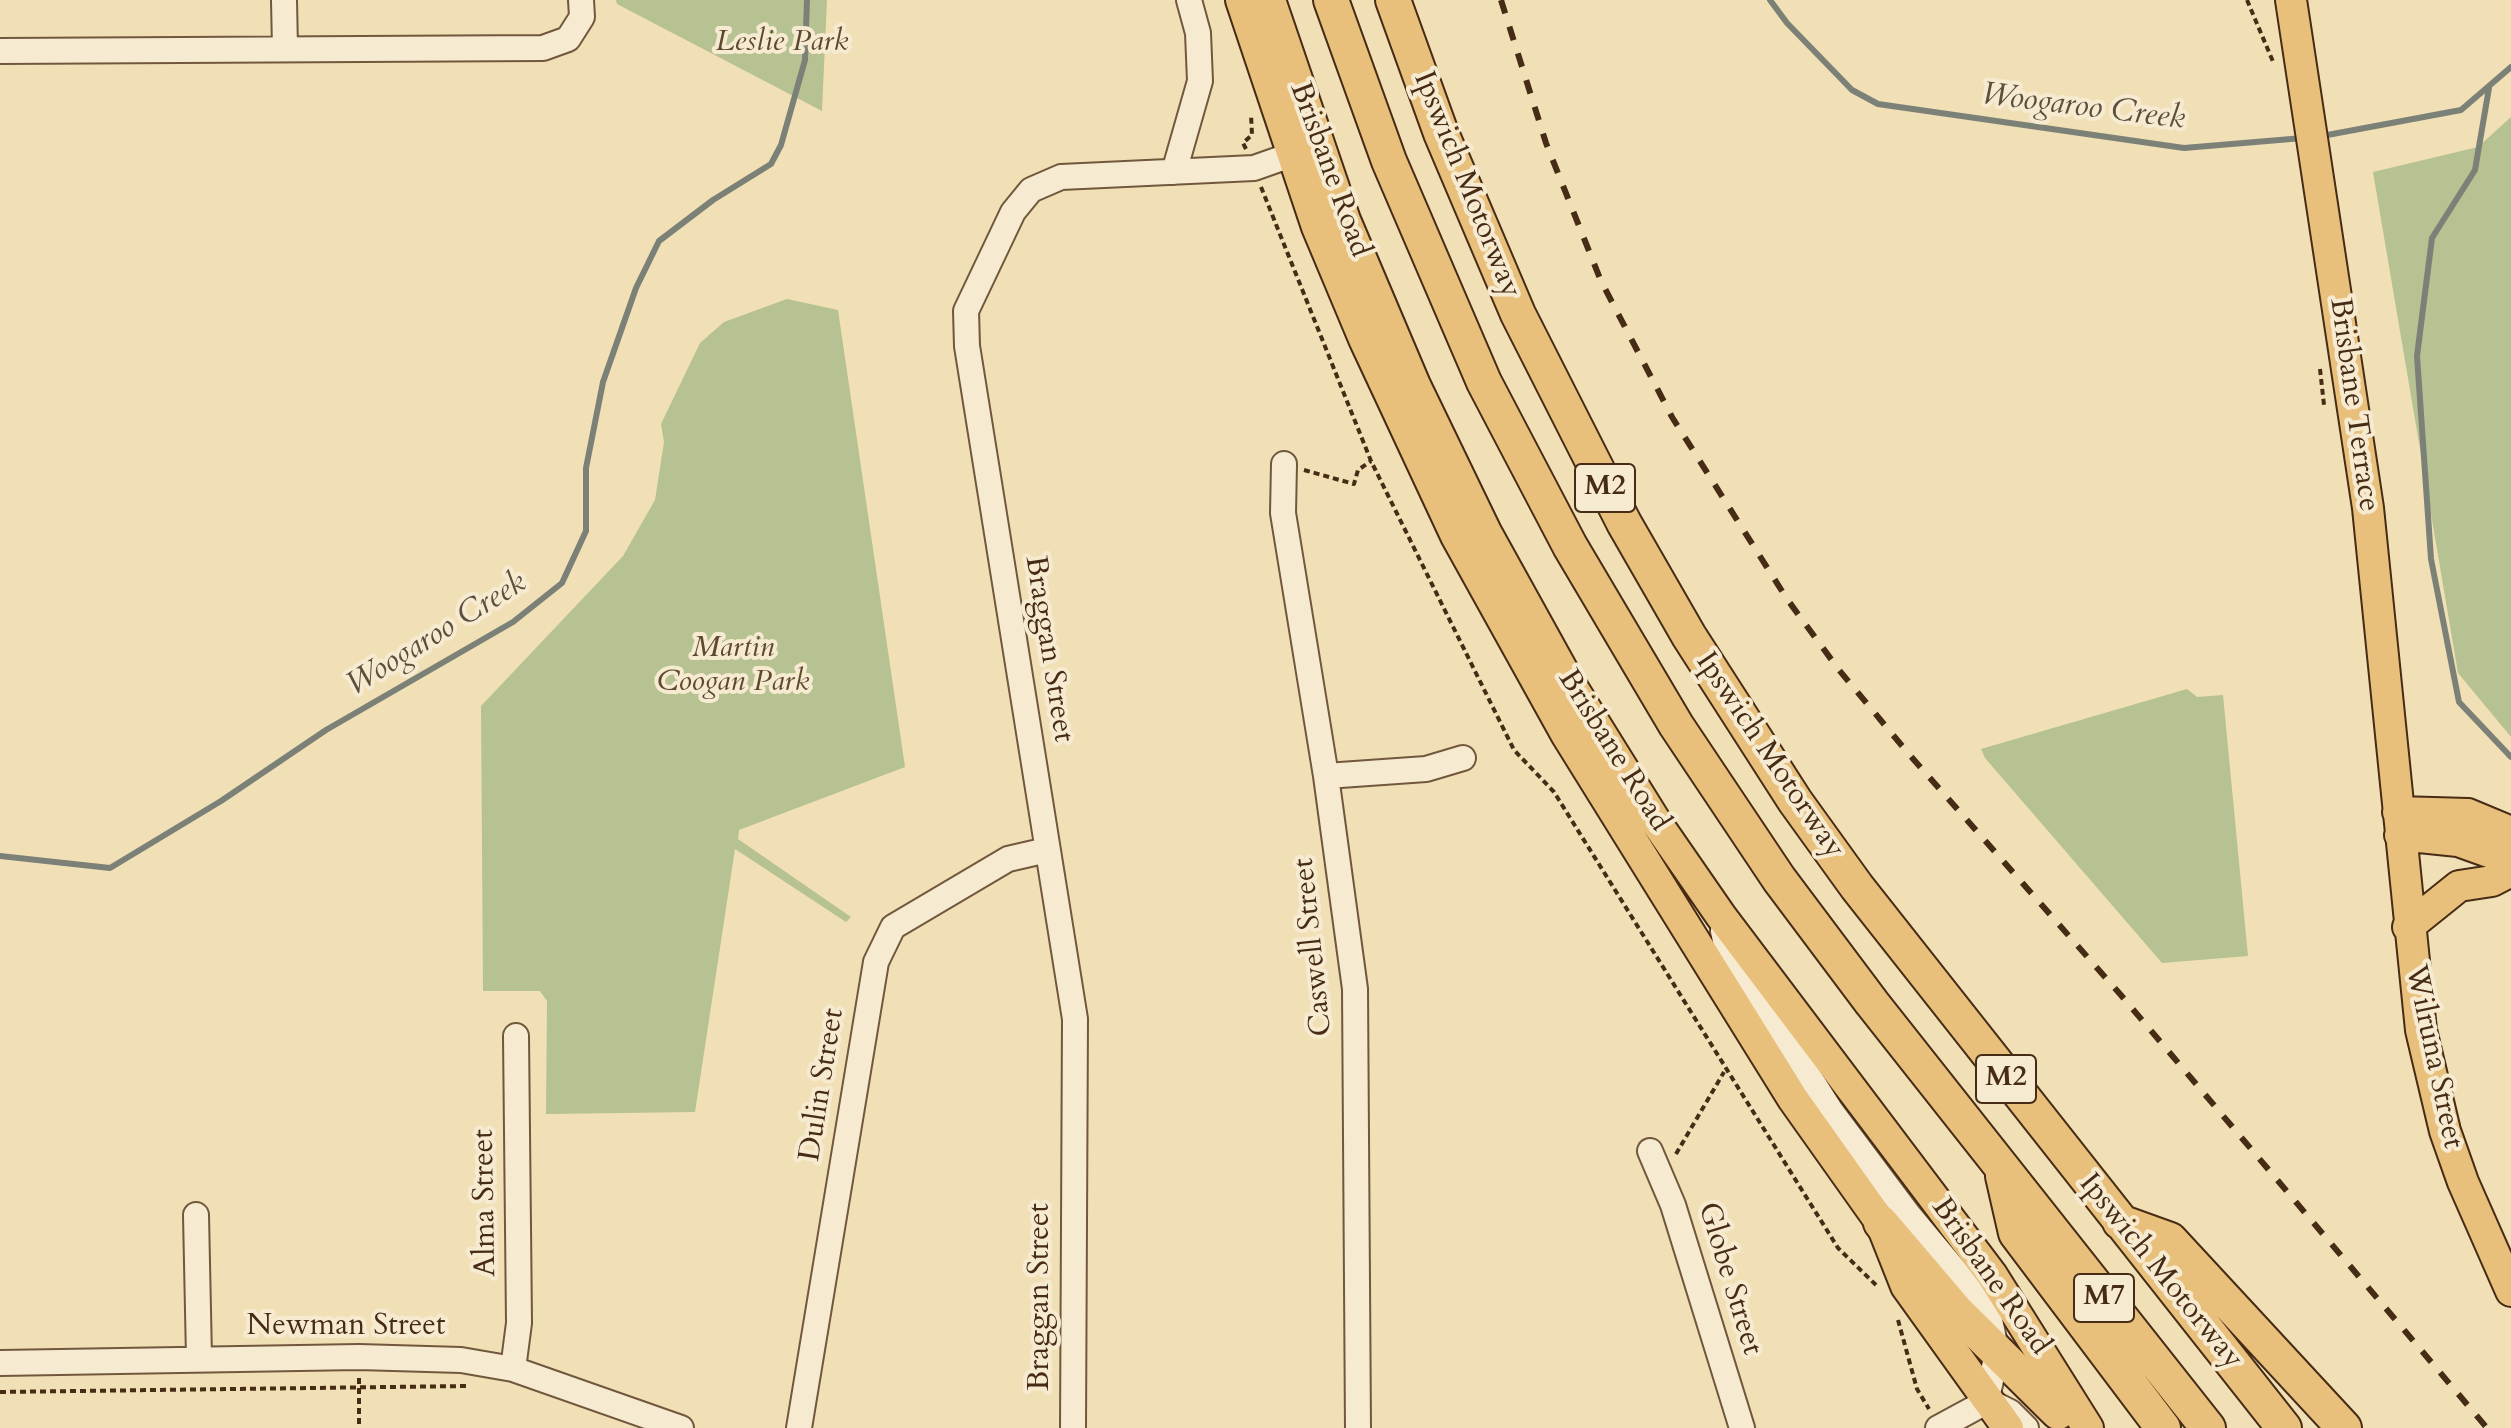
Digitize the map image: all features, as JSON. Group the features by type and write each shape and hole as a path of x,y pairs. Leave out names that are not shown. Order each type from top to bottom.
{"highway":[{"name":"Ipswich Motorway","path":"1331,0 1427,253 1484,382 1570,546 1721,796 1807,916 2001,1168 2208,1428"},
{"name":"Ipswich Motorway","path":"1393,0 1441,133 1518,314 1624,523 1689,636 1795,801 1857,887 2284,1428"},
{"name":"M2","path":"2001,1168 2016,1233 2163,1428"},
{"path":"2120,1222 2170,1240 2344,1428"},
{"path":"1881,1223 1997,1354 2058,1412"}],"main road":[{"name":"Brisbane Road","path":"1241,0 1305,150 1486,532 1606,744 1721,916 1865,1102 1999,1285 2088,1428"},
{"name":"Brisbane Road","path":"1270,0 1305,150 1317,227 1406,433 1512,639 1566,734 1793,1099 1881,1223 1906,1286 1986,1402 2008,1428"},
{"name":"Brisbane Terrace","path":"2291,0 2289,74 2323,201 2376,570 2399,823"},
{"path":"2399,823 2468,814 2511,832"},
{"path":"2399,823 2511,860"},
{"name":"Wilruna Street","path":"2399,823 2421,1030 2445,1131 2480,1228 2511,1291"},
{"path":"2408,927 2459,886 2492,881 2511,871"}],"street":[{"path":"284,0 285,48"},
{"path":"1174,172 1200,81 1198,33 1189,0"},
{"path":"0,51 543,48 568,39 582,8"},
{"name":"Braggan Street","path":"1073,1428 1075,1019 967,346 966,311 1013,212 1031,190 1061,177 1254,168 1305,150"},
{"name":"Caswell Street","path":"1284,464 1283,513 1326,776 1355,989 1358,1428"},
{"path":"1326,776 1426,769 1463,758"},
{"name":"Dulin Street","path":"799,1428 876,962 893,927 1008,859 1047,850"},
{"path":"1721,916 1726,945 1831,1111 1908,1214 1988,1310 1997,1354 1986,1402 1938,1428"},
{"name":"Alma Street","path":"513,1369 519,1323 516,1036"},
{"name":"Globe Street","path":"1650,1151 1661,1176 1742,1428"},
{"path":"196,1215 199,1358"},
{"name":"Newman Street","path":"0,1363 199,1358 461,1360 513,1369 681,1428"},
{"path":"1986,1402 2010,1412 2026,1428"}],"path":[{"path":"2247,0 2289,74"},
{"path":"1284,464 1354,484 1358,470 1371,461"},
{"path":"1661,1176 1725,1070"},
{"path":"359,1357 359,1428"},
{"path":"0,1392 471,1385"}],"green space":[{"name":"Leslie Park","path":"616,0 827,0 822,111 617,4"},
{"path":"2511,117 2511,737 2458,673 2373,172 2478,147"},
{"name":"Martin Coogan Park","path":"787,299 838,310 905,767 739,830 738,839 851,917 846,922 735,849 695,1112 546,1114 547,1001 540,991 483,991 481,706 623,556 655,500 664,442 661,424 700,343 724,322"},
{"path":"2187,689 2197,697 2223,695 2248,956 2162,963 1985,758 1981,749"}],"waterway":[{"name":"Woogaroo Creek","path":"0,856 110,868 221,801 326,730 513,622 562,583 586,531 586,468 603,382 636,288 659,241 713,200 771,164 781,145 805,60 807,0"},
{"name":"Woogaroo Creek","path":"1770,0 1787,23 1852,90 1878,104 2184,148 2303,138"},
{"name":"Woogaroo Creek","path":"2322,136 2461,110 2511,67"},
{"path":"2489,88 2475,170 2432,238 2417,356 2431,559 2459,702 2511,757"}],"railway":[{"path":"1501,0 1546,143 1601,281 1672,417 1787,599 1839,670 1908,753 2120,994 2487,1428"}]}
